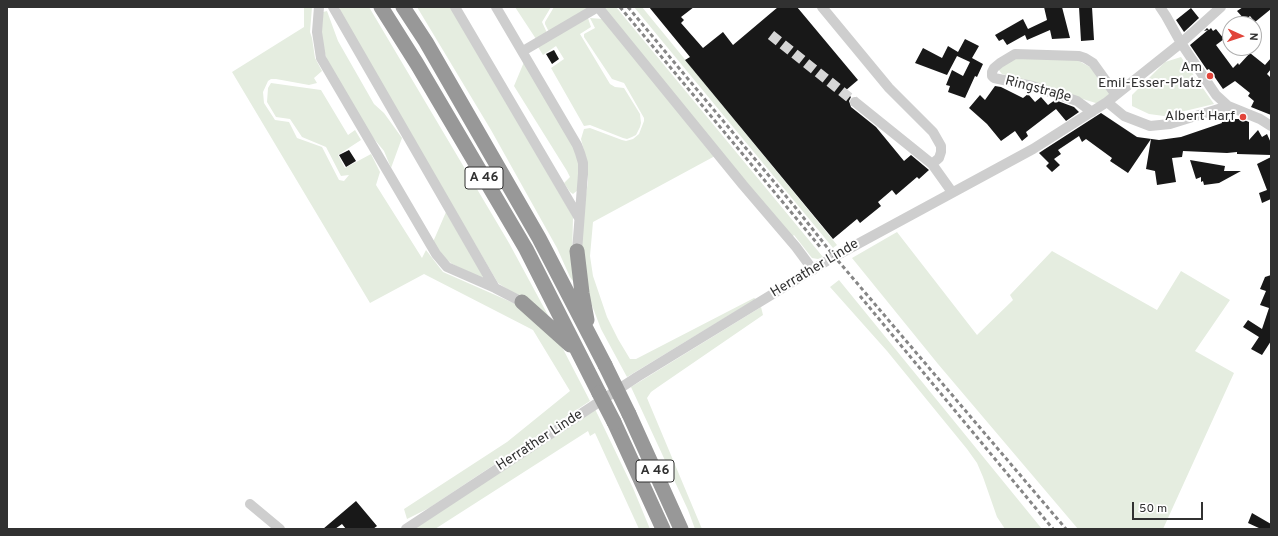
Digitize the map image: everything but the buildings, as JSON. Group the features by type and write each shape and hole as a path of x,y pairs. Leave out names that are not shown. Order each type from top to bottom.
{"highway":[{"name":"A 46","path":"381,7 417,64 526,249 614,422 663,529"},
{"name":"A 46","path":"403,7 426,42 539,238 629,414 682,529"},
{"path":"577,251 582,292 592,340"},
{"path":"522,302 579,353"}],"street":[{"path":"319,7 316,32 321,58 436,254 447,267 495,288 522,302"},
{"path":"333,7 495,288"},
{"path":"455,7 579,218"},
{"path":"496,7 523,51 577,145 580,153 583,163 583,174 577,251"},
{"path":"523,51 598,7 743,185 796,247 813,270"},
{"path":"822,7 889,88 933,132 941,146 941,152 939,158 932,164"},
{"path":"1160,7 1181,43 1216,95 1228,106 1260,119 1271,126"},
{"name":"Herrather Linde","path":"406,529 637,378 834,256 1033,149 1092,112 1107,102 1181,43 1221,7"},
{"name":"Ringstraße","path":"1092,112 1077,101 1032,86 994,78 992,76 992,72 1000,63 1015,54 1079,56 1093,63 1116,95"},
{"path":"855,102 932,164 952,192"},
{"path":"1107,102 1124,116 1150,126 1170,124 1228,106"},
{"path":"250,504 280,529"}],"shaded area":[{"path":"304,7 312,7 310,32 315,58 322,71 314,78 317,83 309,85 276,79 271,79 268,81 263,92 264,103 275,120 289,122 297,138 322,147 339,180 344,181 349,175 341,176 326,147 302,137 290,119 276,117 267,102 268,88 271,83 321,90 348,135 355,130 361,140 338,155 345,168 371,154 380,172 376,185 422,258 426,250 443,272 518,305 562,347 590,401 429,508 407,519 404,509 507,442 570,391 533,330 424,274 370,303 232,72 304,27"},
{"path":"341,7 369,7 509,243 549,317 498,283 338,12"},
{"path":"417,7 450,7 573,217 572,260 575,284 570,277 557,248 491,130"},
{"path":"515,7 551,7 542,22 548,35 536,39"},
{"path":"554,7 594,7 550,34 545,22"},
{"path":"600,7 616,7 823,257 818,259 812,258 794,235 792,237"},
{"path":"634,7 642,7 837,245 833,248"},
{"path":"327,11 338,41 374,104 384,113 402,138 391,168 384,151 370,134 327,60 321,40 323,12"},
{"path":"588,18 591,27 580,34 610,84 615,87 624,88 640,114 641,123 636,135 627,139 590,125 584,126 551,68 564,59 556,46 543,55 538,47"},
{"path":"590,18 603,19 715,156 593,222 590,256 593,276 607,317 618,339 630,359 636,359 754,298 756,299 627,377 601,329 588,295 581,250 582,219 588,182 588,166 581,139 584,129 590,128 622,140 626,141 633,139 639,134 644,118 624,83 612,79 584,37 584,34 595,28"},
{"path":"1014,57 1077,60 1090,67 1111,94 1099,104 1002,74 998,69"},
{"path":"1181,57 1214,104 1164,116 1149,114 1132,106 1132,95 1165,62"},
{"path":"524,62 575,150 579,164 578,190 573,194 564,183 570,177 567,171 514,86"},
{"path":"446,212 483,276 482,278 452,264 444,257 433,242"},
{"path":"897,232 977,335 1013,300 1010,295 1052,251 1157,310 1181,271 1230,300 1195,351 1234,373 1163,529 1078,529 938,364 852,258"},
{"path":"839,280 1042,529 1005,529 997,517 977,463 887,351 830,287"},
{"path":"761,307 763,315 651,392 647,398 702,529 695,529 688,510 631,387"},
{"path":"595,409 633,488 650,529 639,529 595,433 590,436 588,431 435,529 414,529"}],"tunnel":[{"path":"771,35 855,102"}],"railway":[{"path":"620,7 821,248"},
{"path":"628,7 834,256 1066,529"},
{"path":"860,296 1053,529"}],"place":[{"name":"Am Emil-Esser-Platz","path":"1210,76"},
{"name":"Albert Harf","path":"1243,117"}]}
